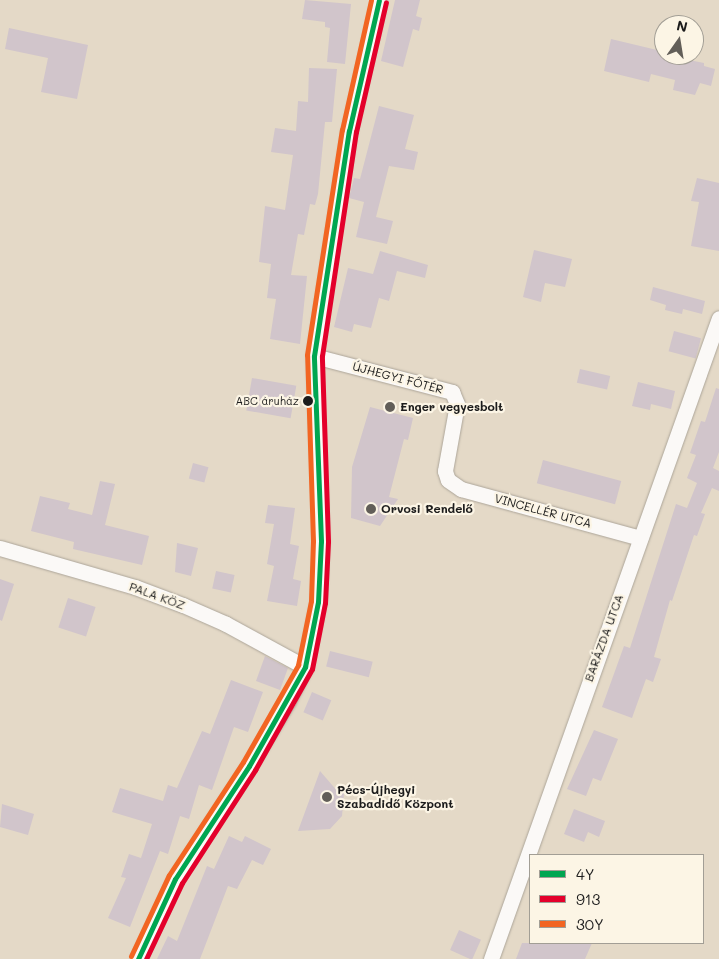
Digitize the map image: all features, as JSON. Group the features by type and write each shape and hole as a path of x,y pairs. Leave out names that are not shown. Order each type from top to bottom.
{"street":[{"path":"138,959 175,879 249,766 288,701 304,667 318,602 321,540 314,356 349,131 379,0"},
{"name":"BARÁZDA UTCA","path":"491,959 719,318"},
{"name":"ÚJHEGYI FŐTÉR","path":"314,356 452,392 457,404 446,453 448,480"},
{"name":"VINCELLÉR UTCA","path":"448,480 461,489 640,538"},
{"name":"PALA KÖZ","path":"0,548 183,605 226,624 304,667"}],"building":[{"path":"305,0 351,4 345,64 327,62 330,28 325,27 325,22 302,19"},
{"path":"395,0 420,0 416,16 422,18 419,31 413,29 403,67 381,61"},
{"path":"9,28 88,45 77,99 41,92 48,58 5,49"},
{"path":"611,39 654,49 654,65 704,65 715,69 711,86 700,83 695,95 673,90 675,80 651,74 649,82 604,71"},
{"path":"309,68 337,69 332,122 325,122 318,194 315,205 310,204 304,235 298,234 291,275 307,276 300,344 270,339 276,299 267,298 271,264 259,262 265,206 285,210 293,155 271,152 275,128 296,131 298,101 308,102"},
{"path":"379,106 414,115 405,149 418,152 414,170 389,166 376,217 393,221 387,244 356,237 364,202 349,198 354,178 360,179"},
{"path":"697,178 719,183 719,251 691,246 699,202 691,201"},
{"path":"534,250 572,259 565,287 545,283 541,302 523,297"},
{"path":"380,251 428,265 425,278 397,271 389,301 379,298 371,328 354,324 352,332 334,327 348,268 373,274"},
{"path":"653,287 705,301 702,314 683,309 682,314 665,310 666,305 650,300"},
{"path":"674,331 701,338 696,359 669,351"},
{"path":"580,369 610,376 607,390 577,383"},
{"path":"252,378 296,386 291,418 246,410"},
{"path":"638,382 675,391 671,409 651,404 650,410 632,406"},
{"path":"716,388 719,389 719,452 713,468 719,471 719,491 712,488 701,513 705,514 697,536 694,535 672,601 670,600 654,657 661,659 653,682 646,679 632,718 602,707 624,646 630,648 676,504 687,508 697,483 687,478 696,455 690,453 701,421 705,422"},
{"path":"370,407 413,418 408,440 404,439 389,497 398,499 380,526 351,518 352,467"},
{"path":"543,460 621,481 615,504 537,483"},
{"path":"193,463 208,467 204,483 189,478"},
{"path":"100,481 115,484 105,525 149,536 142,565 73,549 74,542 31,531 40,496 70,503 68,509 92,515"},
{"path":"268,505 295,508 290,544 299,546 293,579 301,581 297,606 267,601 274,566 267,564 274,524 265,523"},
{"path":"177,543 198,548 191,576 175,572"},
{"path":"216,571 235,575 231,593 212,589"},
{"path":"0,579 14,584 2,621 0,620"},
{"path":"68,598 96,607 86,636 58,627"},
{"path":"330,651 373,662 369,677 326,667"},
{"path":"265,656 288,668 280,690 256,681"},
{"path":"231,680 263,692 248,732 234,727 212,790 199,785 189,819 180,816 168,854 160,851 130,927 108,918 126,878 121,877 129,854 141,858 152,824 112,812 120,788 163,801 168,785 177,788 202,731 210,734"},
{"path":"312,692 331,700 323,720 303,712"},
{"path":"594,730 618,739 601,781 593,778 586,796 567,789"},
{"name":"Pécs-Újhegyi Szabadidő Központ","path":"320,771 339,793 344,793 342,816 330,829 298,831"},
{"path":"2,804 34,814 28,835 0,827"},
{"path":"574,809 605,821 599,837 588,832 584,842 564,834"},
{"path":"229,836 242,842 245,836 271,849 263,865 252,860 237,889 228,886 200,959 157,959 168,936 177,941 207,866 214,869"},
{"path":"459,930 481,940 472,959 450,950"},
{"path":"522,943 592,944 585,959 516,959"}],"transit line":[{"name":"30Y","path":"131,956 169,875 243,762 298,665 311,601 313,541 307,355 342,130 371,0"},
{"name":"4Y","path":"138,959 175,879 249,766 305,667 318,602 321,541 314,356 349,131 379,0"},
{"name":"913","path":"146,959 182,883 255,770 312,669 325,603 328,541 322,356 356,132 386,2"}],"place":[{"name":"ABC áruház","path":"308,401"},
{"name":"Enger vegyesbolt","path":"390,407"},
{"name":"Orvosi Rendelő","path":"371,509"},
{"name":"Pécs-Újhegyi Szabadidő Központ","path":"327,797"}]}
